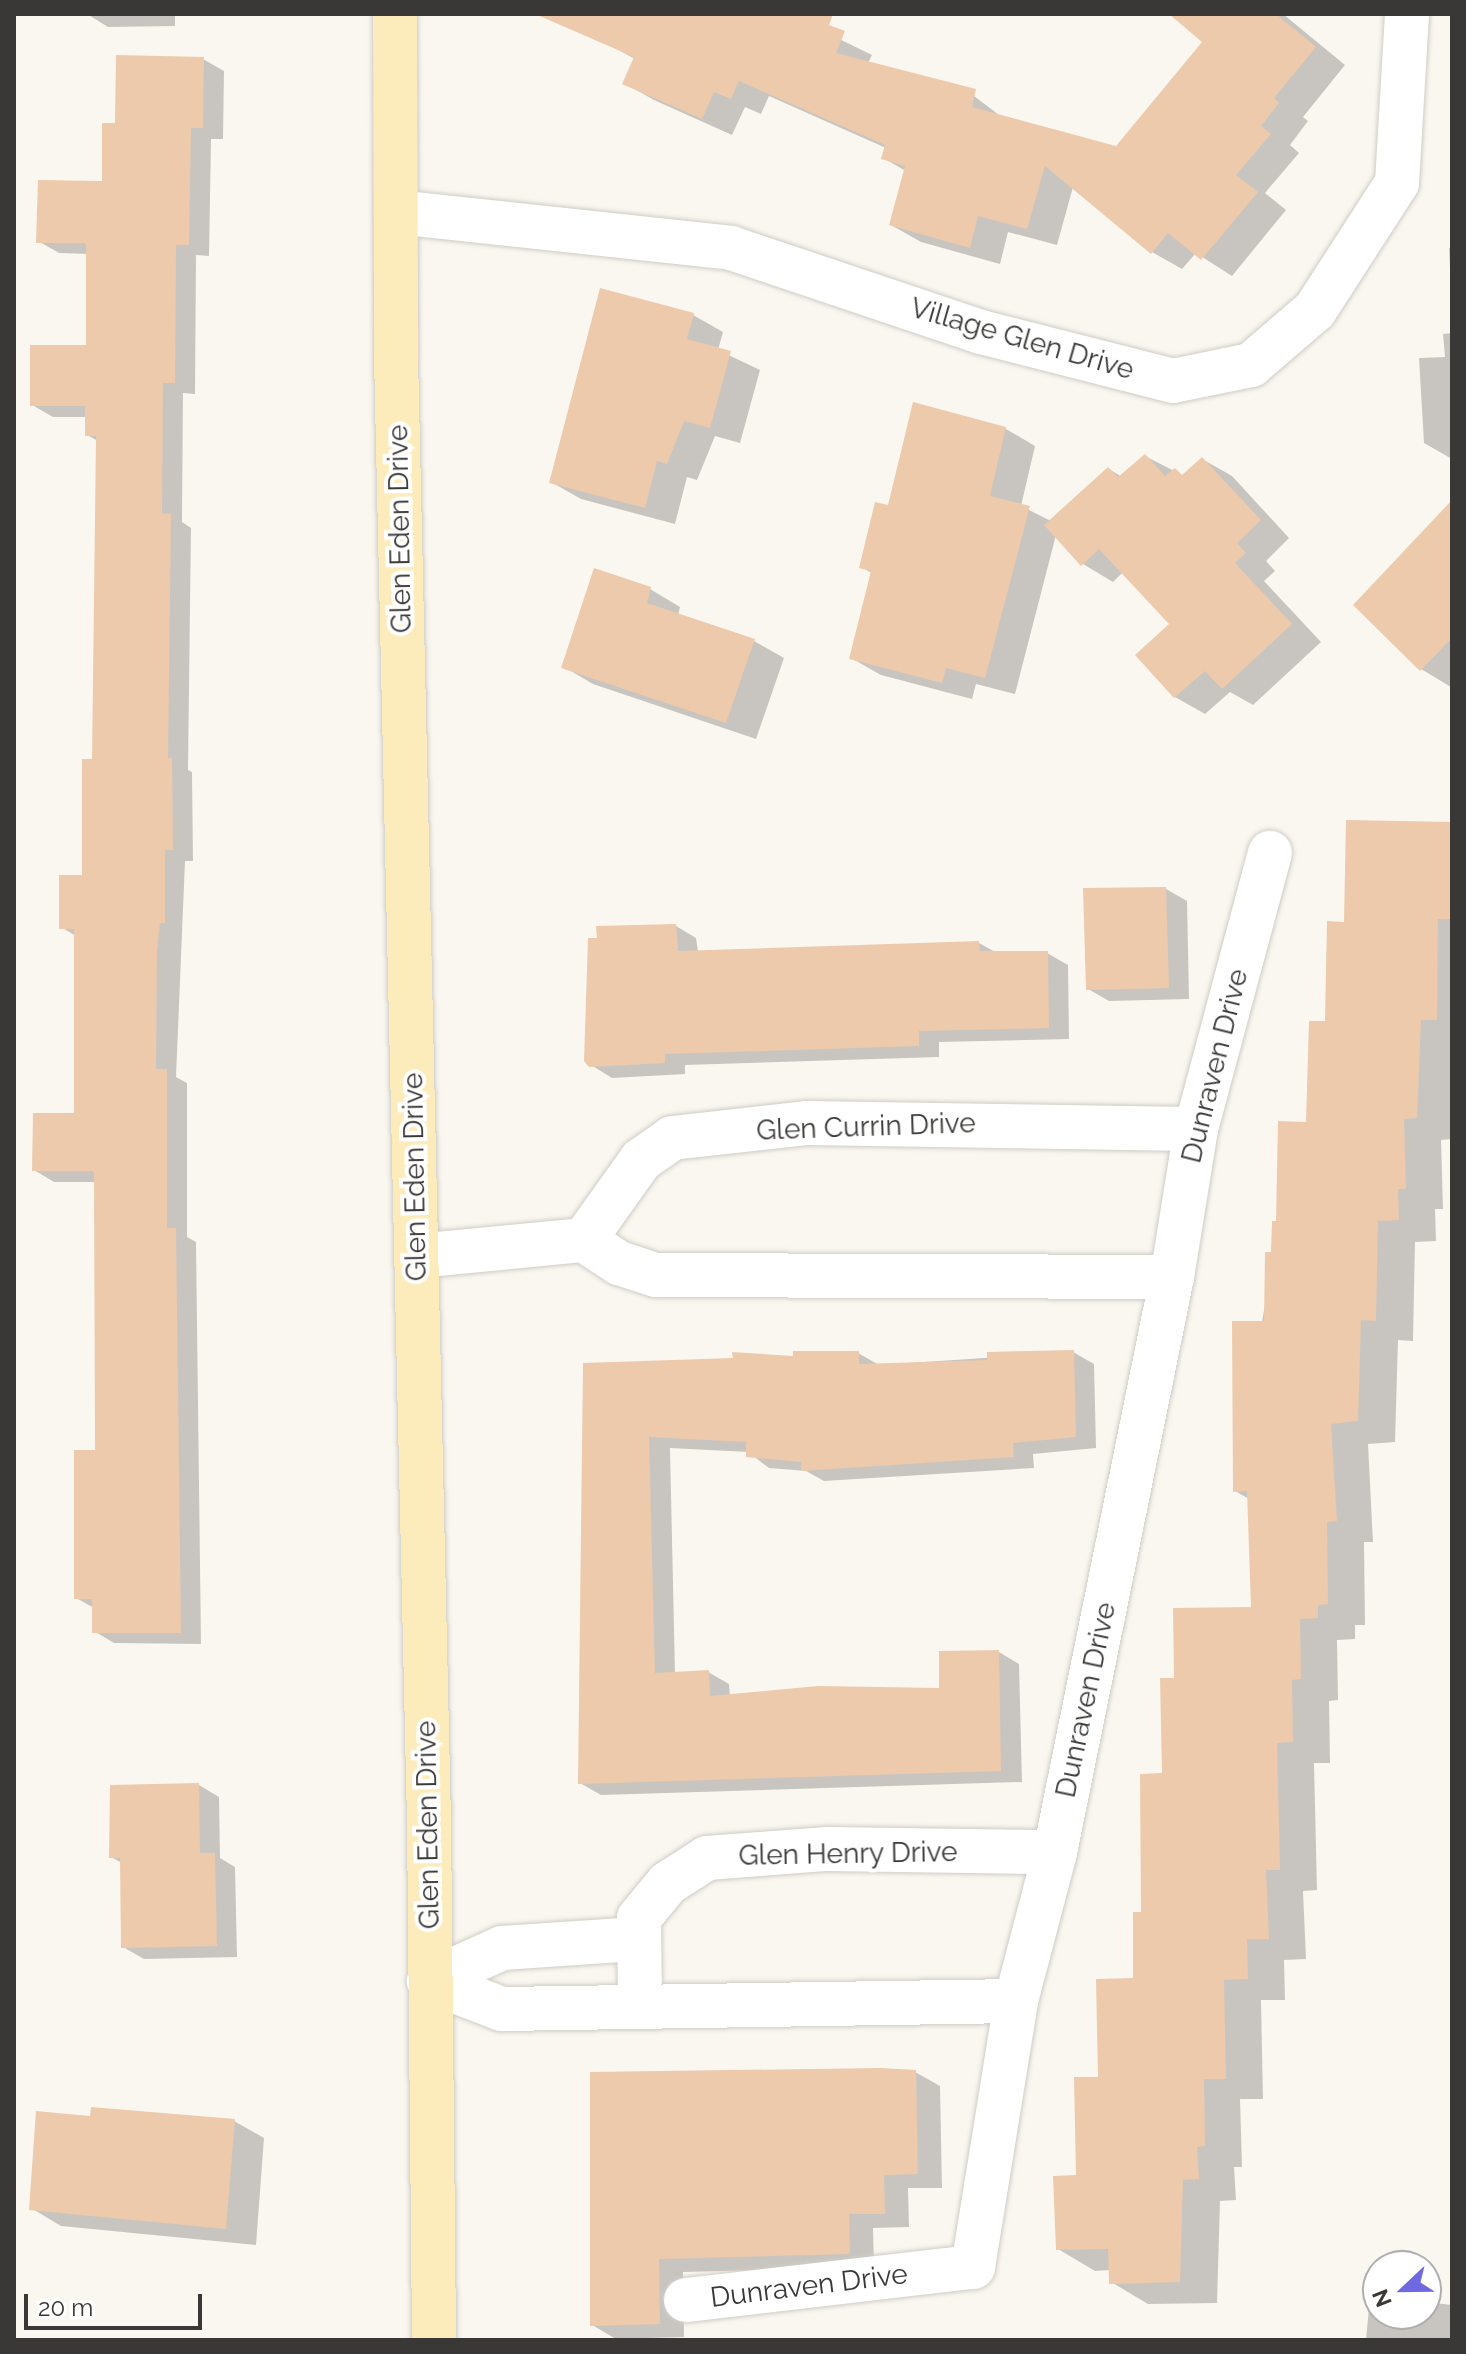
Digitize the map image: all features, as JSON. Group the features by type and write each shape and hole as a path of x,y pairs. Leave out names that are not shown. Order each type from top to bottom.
{"main road":[{"name":"Glen Eden Drive","path":"395,14 434,2340"}],"street":[{"name":"Village Glen Drive","path":"396,212 731,248 981,332 1173,381 1251,365 1315,310 1397,183 1407,14"},
{"name":"Dunraven Drive","path":"686,2300 973,2267 1016,2001 1055,1852 1172,1277 1196,1129 1270,853"},
{"name":"Glen Currin Drive","path":"584,1240 641,1160 672,1138 808,1123 1196,1129"},
{"path":"417,1256 584,1240 619,1263 656,1275 1172,1277"},
{"name":"Glen Henry Drive","path":"640,2003 639,1918 668,1883 707,1858 828,1849 1055,1852"},
{"path":"429,1981 502,1948 639,1939"},
{"path":"429,1981 502,2009 640,2003 1016,2001"}],"building":[{"path":"535,14 833,14 829,25 845,31 836,53 976,89 972,107 1116,146 1202,42 1169,14 1276,14 1316,47 1274,98 1279,103 1261,126 1271,134 1236,175 1258,192 1201,260 1168,233 1151,254 1045,166 1027,229 978,216 970,248 889,225 905,166 881,159 885,145 739,81 731,99 714,92 702,119 622,84 634,57"},
{"path":"116,55 204,57 203,128 191,128 189,245 176,245 175,383 163,383 162,513 171,514 168,758 172,758 173,850 165,850 165,923 160,923 157,951 156,1069 167,1069 167,1228 176,1228 181,1633 92,1633 92,1599 74,1599 74,1450 95,1450 94,1171 32,1171 33,1113 74,1113 74,929 59,929 59,875 82,875 82,759 92,759 96,436 85,436 85,406 30,406 30,345 86,345 86,243 36,243 38,180 102,181 102,123 115,123"},
{"path":"600,288 694,313 687,339 731,351 710,428 684,421 667,464 657,461 645,508 549,483"},
{"path":"913,402 1006,427 990,496 1030,506 985,678 946,668 942,683 849,659 871,571 859,568 875,502 888,505"},
{"path":"1145,454 1165,476 1175,468 1182,475 1202,457 1261,520 1237,543 1246,553 1235,563 1292,624 1222,689 1205,671 1174,698 1135,655 1169,624 1099,549 1081,566 1044,525 1108,467 1118,477"},
{"path":"1452,500 1452,638 1420,671 1353,605"},
{"path":"594,568 651,587 647,603 755,639 726,723 561,668"},
{"path":"1346,820 1452,822 1452,919 1438,919 1437,1020 1421,1020 1417,1118 1404,1119 1406,1189 1398,1189 1399,1220 1378,1221 1376,1321 1361,1320 1358,1421 1331,1424 1337,1521 1327,1522 1328,1604 1318,1605 1318,1618 1300,1619 1301,1679 1292,1680 1293,1742 1277,1743 1280,1870 1266,1870 1269,1939 1247,1939 1248,1979 1224,1980 1226,2079 1204,2079 1205,2146 1197,2147 1199,2179 1183,2180 1180,2282 1109,2284 1108,2249 1056,2250 1053,2176 1076,2175 1074,2077 1098,2077 1096,1979 1133,1978 1133,1912 1141,1912 1140,1774 1162,1773 1160,1678 1174,1678 1173,1608 1251,1607 1247,1491 1233,1492 1232,1321 1264,1321 1265,1252 1271,1252 1272,1221 1276,1221 1278,1121 1306,1122 1309,1021 1325,1021 1327,921 1344,922"},
{"path":"1166,887 1169,988 1086,990 1083,888"},
{"path":"676,924 678,951 979,941 980,951 1048,951 1049,1028 919,1031 919,1046 665,1054 665,1063 589,1067 584,1061 588,938 597,938 596,926"},
{"path":"1074,1350 1076,1437 1013,1443 1014,1457 801,1471 801,1462 746,1457 746,1442 649,1437 655,1673 709,1670 710,1696 818,1686 939,1688 939,1651 999,1650 1001,1771 578,1784 583,1363 733,1358 732,1352 793,1356 793,1351 859,1351 859,1364 987,1360 987,1352"},
{"path":"199,1783 200,1853 215,1853 217,1946 121,1948 120,1858 109,1858 110,1785"},
{"path":"916,2070 918,2174 884,2175 885,2214 849,2214 850,2254 659,2259 660,2324 590,2326 590,2072"},
{"path":"91,2107 235,2119 226,2229 29,2210 36,2111 90,2116"}]}
